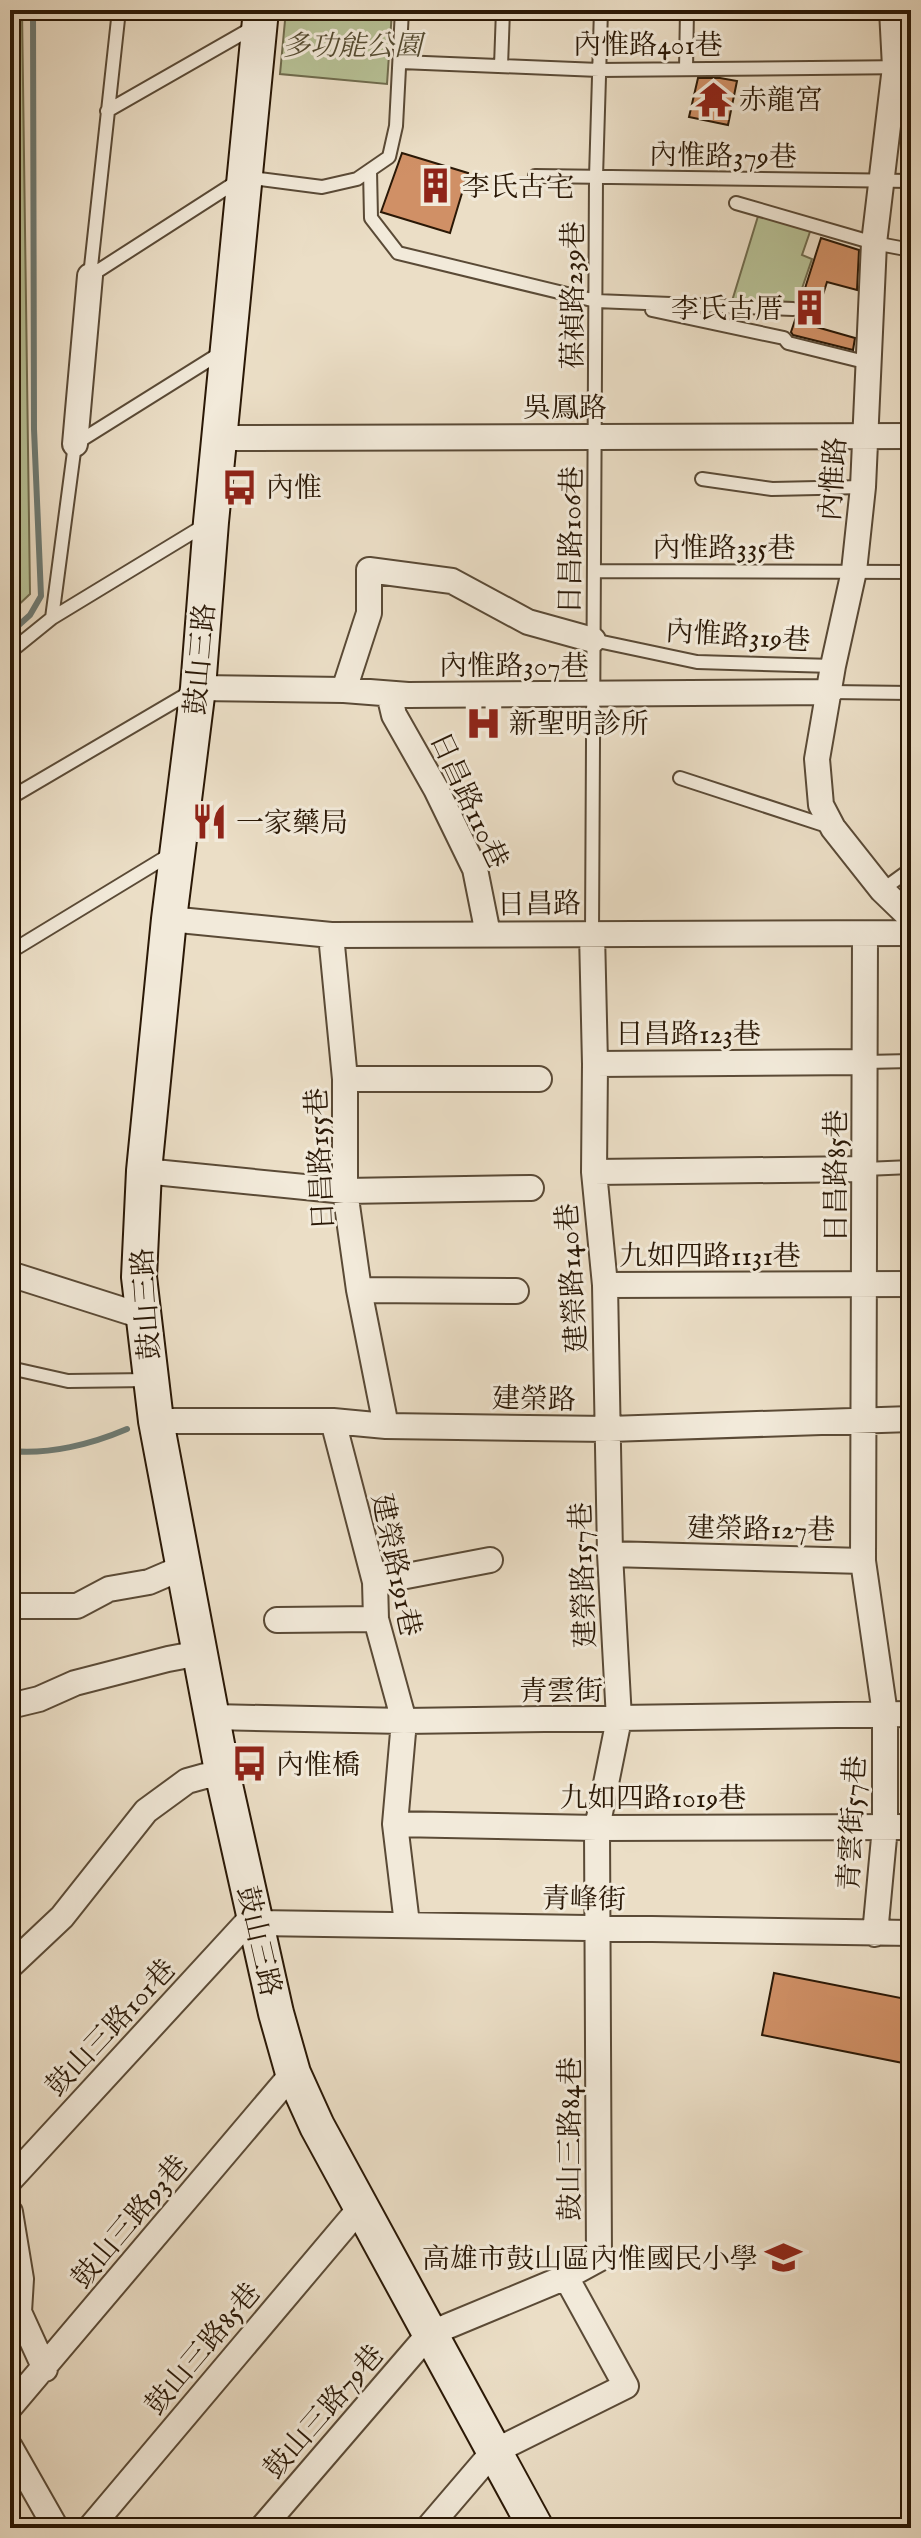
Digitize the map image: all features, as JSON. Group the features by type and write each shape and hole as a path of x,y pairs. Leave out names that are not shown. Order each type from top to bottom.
{"street":[{"name":"內惟路","path":"892,10 903,67 874,243 863,487 854,571 817,759 821,805 833,828 882,890 911,918"},
{"name":"鼓山三路","path":"260,17 198,688 169,919 144,1171 139,1241 142,1316 156,1421 223,1776 276,2013 293,2073 317,2126 536,2528"},
{"path":"75,444 90,276"},
{"name":"吳鳳路","path":"219,438 911,436"},
{"path":"344,690 369,613 369,570 452,581 528,622 593,640"},
{"name":"內惟路307巷","path":"198,688 344,690 389,694 830,692"},
{"name":"日昌路110巷","path":"389,694 394,715 436,789 475,869 488,934"},
{"name":"日昌路","path":"169,919 331,935 911,933"},
{"name":"日昌路123巷","path":"592,933 595,1064 865,1062"},
{"name":"日昌路155巷","path":"331,935 345,1079 345,1191 359,1290 386,1426"},
{"name":"日昌路85巷","path":"865,935 865,1418"},
{"name":"建榮路140巷","path":"595,1064 594,1172 605,1285 609,1429"},
{"path":"345,1079 539,1079"},
{"path":"594,1172 865,1169"},
{"path":"144,1171 345,1191 531,1188"},
{"path":"10,1274 142,1316"},
{"name":"九如四路1131巷","path":"605,1285 911,1284"},
{"path":"359,1290 516,1291"},
{"name":"建榮路","path":"156,1421 333,1421 386,1426 609,1429 865,1418 911,1419"},
{"name":"建榮路127巷","path":"610,1554 863,1561 865,1418"},
{"name":"建榮路191巷","path":"333,1421 375,1582 376,1619 404,1721"},
{"name":"建榮路157巷","path":"598,1929 597,1828 619,1719 610,1554 609,1429"},
{"path":"375,1582 490,1560"},
{"name":"青雲街57巷","path":"863,1561 885,1714 885,1827 875,1934"},
{"path":"10,1606 77,1606 109,1589 149,1582 184,1567"},
{"path":"277,1620 376,1619"},
{"path":"10,1706 39,1699 75,1683 200,1653"},
{"name":"青雲街","path":"212,1717 404,1721 911,1714"},
{"path":"404,1721 395,1824 407,1924"},
{"path":"10,1966 62,1917 146,1811 187,1781 205,1776 223,1776"},
{"name":"九如四路1019巷","path":"395,1824 597,1828 911,1827"},
{"name":"青峰街","path":"255,1919 598,1929 911,1933"},
{"name":"鼓山三路101巷","path":"10,2180 255,1919"},
{"name":"鼓山三路84巷","path":"429,2334 566,2277 599,2259 598,1929"},
{"name":"鼓山三路93巷","path":"10,2407 293,2073"},
{"name":"鼓山三路85巷","path":"90,2528 361,2207"},
{"path":"10,2212 21,2279 19,2312 45,2369"},
{"path":"428,2528 493,2452 626,2386 566,2277"},
{"name":"鼓山三路79巷","path":"262,2528 429,2334"},
{"path":"10,2447 56,2528"}],"lane":[{"path":"90,276 119,10"},
{"path":"90,276 244,177 322,187 357,179 389,157 396,126 402,10"},
{"path":"501,66 503,10"},
{"name":"葆禎路239巷","path":"596,436 596,177 601,10"},
{"path":"686,69 687,10"},
{"path":"107,111 260,17"},
{"name":"內惟路401巷","path":"401,62 599,70 903,67"},
{"path":"370,170 371,218 398,253 596,301 793,309"},
{"name":"內惟路379巷","path":"535,176 911,181"},
{"name":"內惟路379巷","path":"736,203 874,243 911,250"},
{"path":"619,302 784,338 788,343 869,363"},
{"path":"719,324 722,306"},
{"path":"52,618 75,444 230,347"},
{"name":"日昌路106巷","path":"592,933 596,436"},
{"path":"702,479 772,489 863,487"},
{"path":"10,652 52,618 211,522"},
{"name":"內惟路335巷","path":"594,571 911,572"},
{"name":"內惟路319巷","path":"593,640 697,662 833,666"},
{"path":"10,798 198,688"},
{"path":"830,692 911,693"},
{"path":"680,778 833,828"},
{"path":"10,952 178,850"},
{"path":"882,890 911,869"},
{"path":"865,1062 911,1061"},
{"path":"865,1169 911,1167"},
{"path":"10,1368 68,1381 151,1380"}],"green space":[{"path":"10,10 22,10 30,594 10,613"},
{"name":"多功能公園","path":"286,10 392,11 387,84 280,74"},
{"path":"759,213 811,229 802,255 812,259 797,303 732,301"}],"building":[{"name":"赤龍宮","path":"698,78 737,81 728,125 689,117"},
{"name":"李氏古宅","path":"402,153 468,173 450,233 381,212"},
{"name":"李氏古厝","path":"821,238 859,250 857,290 827,282 813,326 855,338 853,350 791,332 796,317 801,313 800,304"},
{"path":"774,1973 911,2000 911,2022 903,2063 762,2035"}],"waterway":[{"path":"10,633 30,615 41,596 34,429 33,10"},
{"path":"10,1451 70,1447 127,1429"}],"place":[{"name":"赤龍宮","path":"713,99"},
{"name":"李氏古宅","path":"436,186"},
{"name":"李氏古厝","path":"809,308"},
{"name":"內惟","path":"240,487"},
{"name":"新聖明診所","path":"483,723"},
{"name":"一家藥局","path":"210,822"},
{"name":"內惟橋","path":"250,1764"},
{"name":"高雄市鼓山區內惟國民小學","path":"784,2258"}]}
